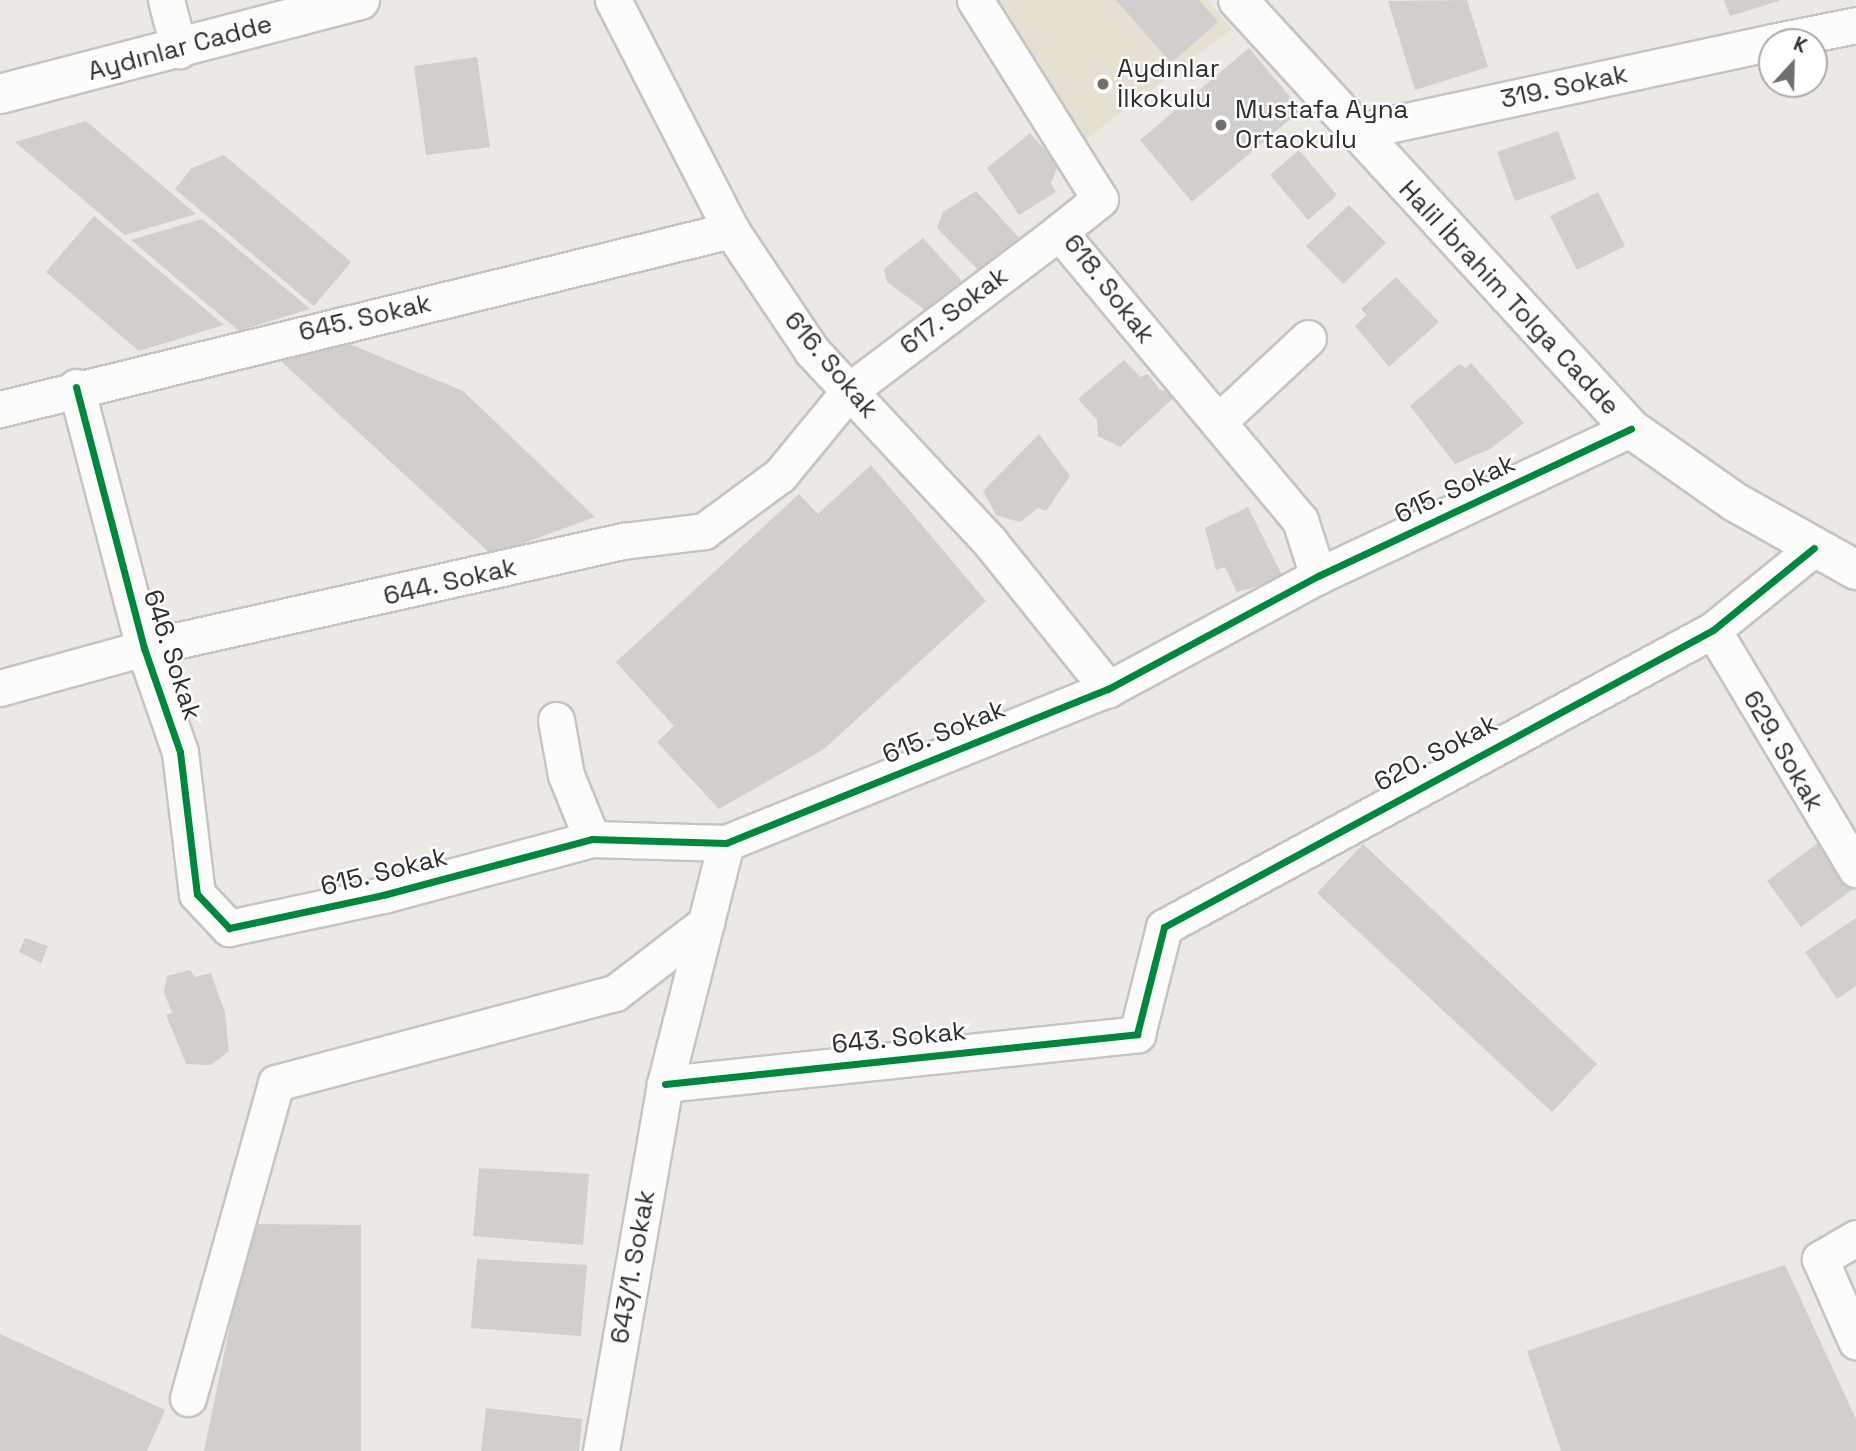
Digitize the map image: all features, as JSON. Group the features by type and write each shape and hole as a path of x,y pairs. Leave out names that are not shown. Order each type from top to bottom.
{"street":[{"path":"166,0 179,50"},
{"name":"Aydınlar Cadde","path":"0,94 179,50 360,0"},
{"name":"616. Sokak","path":"613,0 731,230 812,351 990,542 1108,689"},
{"name":"618. Sokak","path":"975,0 1100,199 1059,232 1300,520 1318,576"},
{"name":"Halil İbrahim Tolga Cadde","path":"1238,0 1356,132 1631,429 1842,557"},
{"name":"319. Sokak","path":"1808,28 1834,18"},
{"name":"319. Sokak","path":"1356,132 1758,45"},
{"name":"645. Sokak","path":"0,410 76,387 731,230"},
{"name":"617. Sokak","path":"849,391 1059,232"},
{"path":"1218,422 1308,338"},
{"name":"646. Sokak","path":"76,387 144,648 180,752 197,894 229,928"},
{"name":"644. Sokak","path":"0,688 144,648 623,541 704,531 780,475 849,391"},
{"name":"615. Sokak","path":"229,928 592,839 726,843 1108,689 1318,576 1631,429"},
{"name":"620. Sokak","path":"1137,1034 1164,927 1713,630 1842,557"},
{"name":"629. Sokak","path":"1713,630 1856,869"},
{"path":"556,720 566,775 592,839"},
{"name":"643/1. Sokak","path":"601,1451 665,1084 726,843"},
{"path":"188,1398 276,1083 615,993 706,923"},
{"name":"643. Sokak","path":"665,1084 1137,1034"},
{"path":"1856,1238 1820,1259 1856,1341"}],"shaded area":[{"name":"Aydınlar İlkokulu","path":"991,0 1207,0 1232,29 1085,140"}],"building":[{"path":"1116,0 1199,0 1218,22 1171,63"},
{"path":"1467,0 1488,67 1415,90 1388,1"},
{"path":"1724,0 1779,0 1779,1 1730,16"},
{"name":"Mustafa Ayna Ortaokulu","path":"1249,48 1301,110 1192,202 1140,140"},
{"path":"477,57 490,147 426,155 414,66"},
{"path":"86,121 196,214 125,235 15,142"},
{"path":"1558,131 1576,179 1515,201 1497,152"},
{"path":"1030,133 1058,165 1051,184 1056,192 1019,215 987,168"},
{"path":"1299,150 1337,195 1308,220 1270,175"},
{"path":"224,155 351,262 314,306 175,189 192,168"},
{"path":"976,191 1021,240 984,276 937,228 943,212"},
{"path":"1598,192 1625,246 1577,270 1550,216"},
{"path":"1349,205 1386,243 1343,284 1306,246"},
{"path":"94,216 224,325 139,351 46,272"},
{"path":"202,219 310,309 239,331 131,240"},
{"path":"923,238 971,291 936,318 887,282 884,269"},
{"path":"1396,277 1439,322 1389,367 1355,326 1367,315 1361,309"},
{"path":"335,338 463,391 595,517 492,555 270,351"},
{"path":"1124,360 1140,377 1148,374 1160,390 1179,393 1120,447 1098,436 1097,420 1078,399"},
{"path":"1471,363 1524,423 1490,449 1455,464 1410,406 1459,364 1466,368"},
{"path":"1039,434 1070,476 1046,511 1038,508 1020,522 996,515 983,491"},
{"path":"871,465 986,601 824,749 719,809 657,742 674,726 616,662 799,494 818,514"},
{"path":"1248,507 1284,579 1237,592 1225,567 1216,570 1205,528"},
{"path":"1818,843 1853,889 1801,927 1767,881"},
{"path":"1363,844 1597,1064 1552,1112 1317,893"},
{"path":"1856,918 1856,986 1837,999 1805,952"},
{"path":"25,938 48,946 41,963 19,952"},
{"path":"190,970 195,977 211,973 225,1013 229,1051 211,1065 186,1064 166,1015 172,1013 164,992 167,976"},
{"path":"479,1168 589,1174 583,1245 473,1236"},
{"path":"251,1224 361,1225 361,1451 204,1451"},
{"path":"477,1259 587,1265 581,1336 471,1328"},
{"path":"1785,1265 1856,1419 1856,1451 1561,1451 1527,1351"},
{"path":"0,1334 165,1410 147,1451 0,1451"},
{"path":"486,1408 582,1419 579,1451 481,1451"}],"cycle path":[{"path":"76,387 144,648 180,752 197,894 229,928 383,895 592,839 726,843 1108,689 1318,576 1631,429"},
{"path":"665,1084 1137,1034 1164,927 1713,630 1814,548"}],"place":[{"name":"Aydınlar İlkokulu","path":"1103,84"},
{"name":"Mustafa Ayna Ortaokulu","path":"1221,125"}]}
